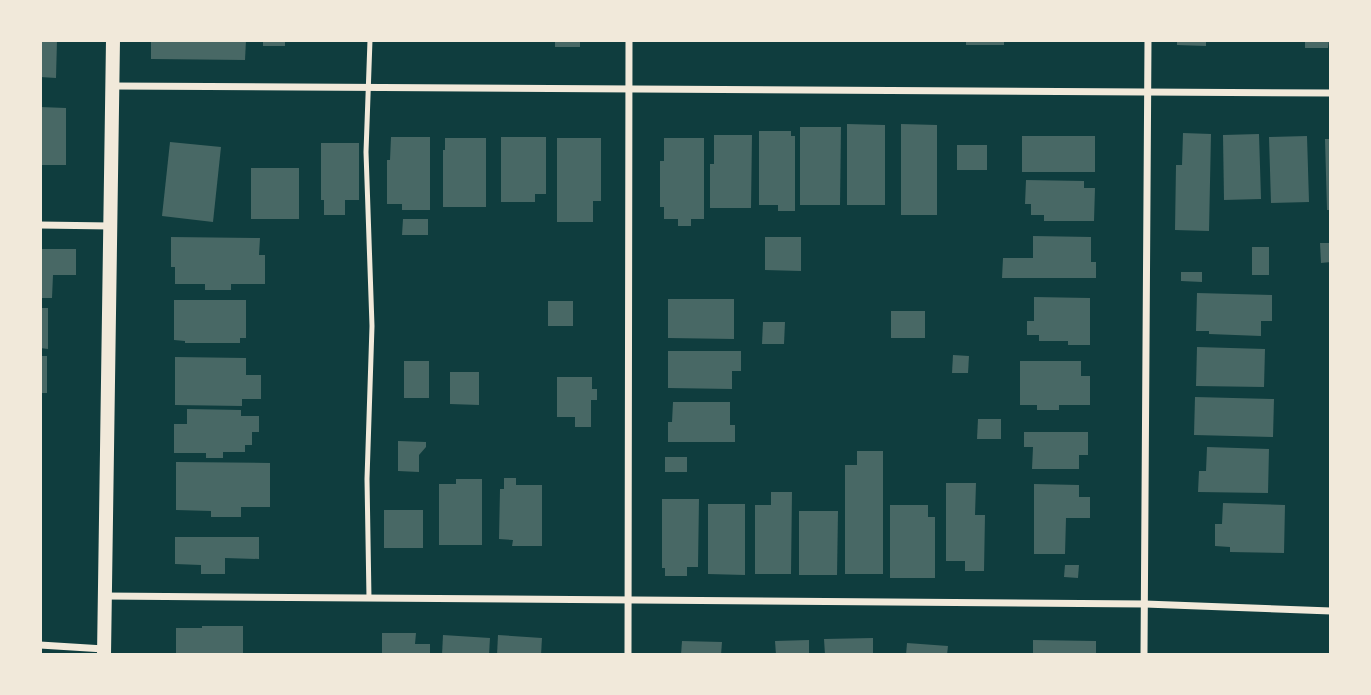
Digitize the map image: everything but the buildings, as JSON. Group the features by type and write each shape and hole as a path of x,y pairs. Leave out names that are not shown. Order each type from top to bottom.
{"main road":[{"path":"104,652 113,40"}],"street":[{"path":"628,655 629,40"},
{"path":"1144,655 1148,40"},
{"path":"113,86 1331,93"},
{"path":"40,225 111,226"},
{"path":"105,596 1145,604 1331,611"},
{"path":"40,645 104,652"}],"lane":[{"path":"369,598 367,492 372,326 366,152 370,40"}]}
